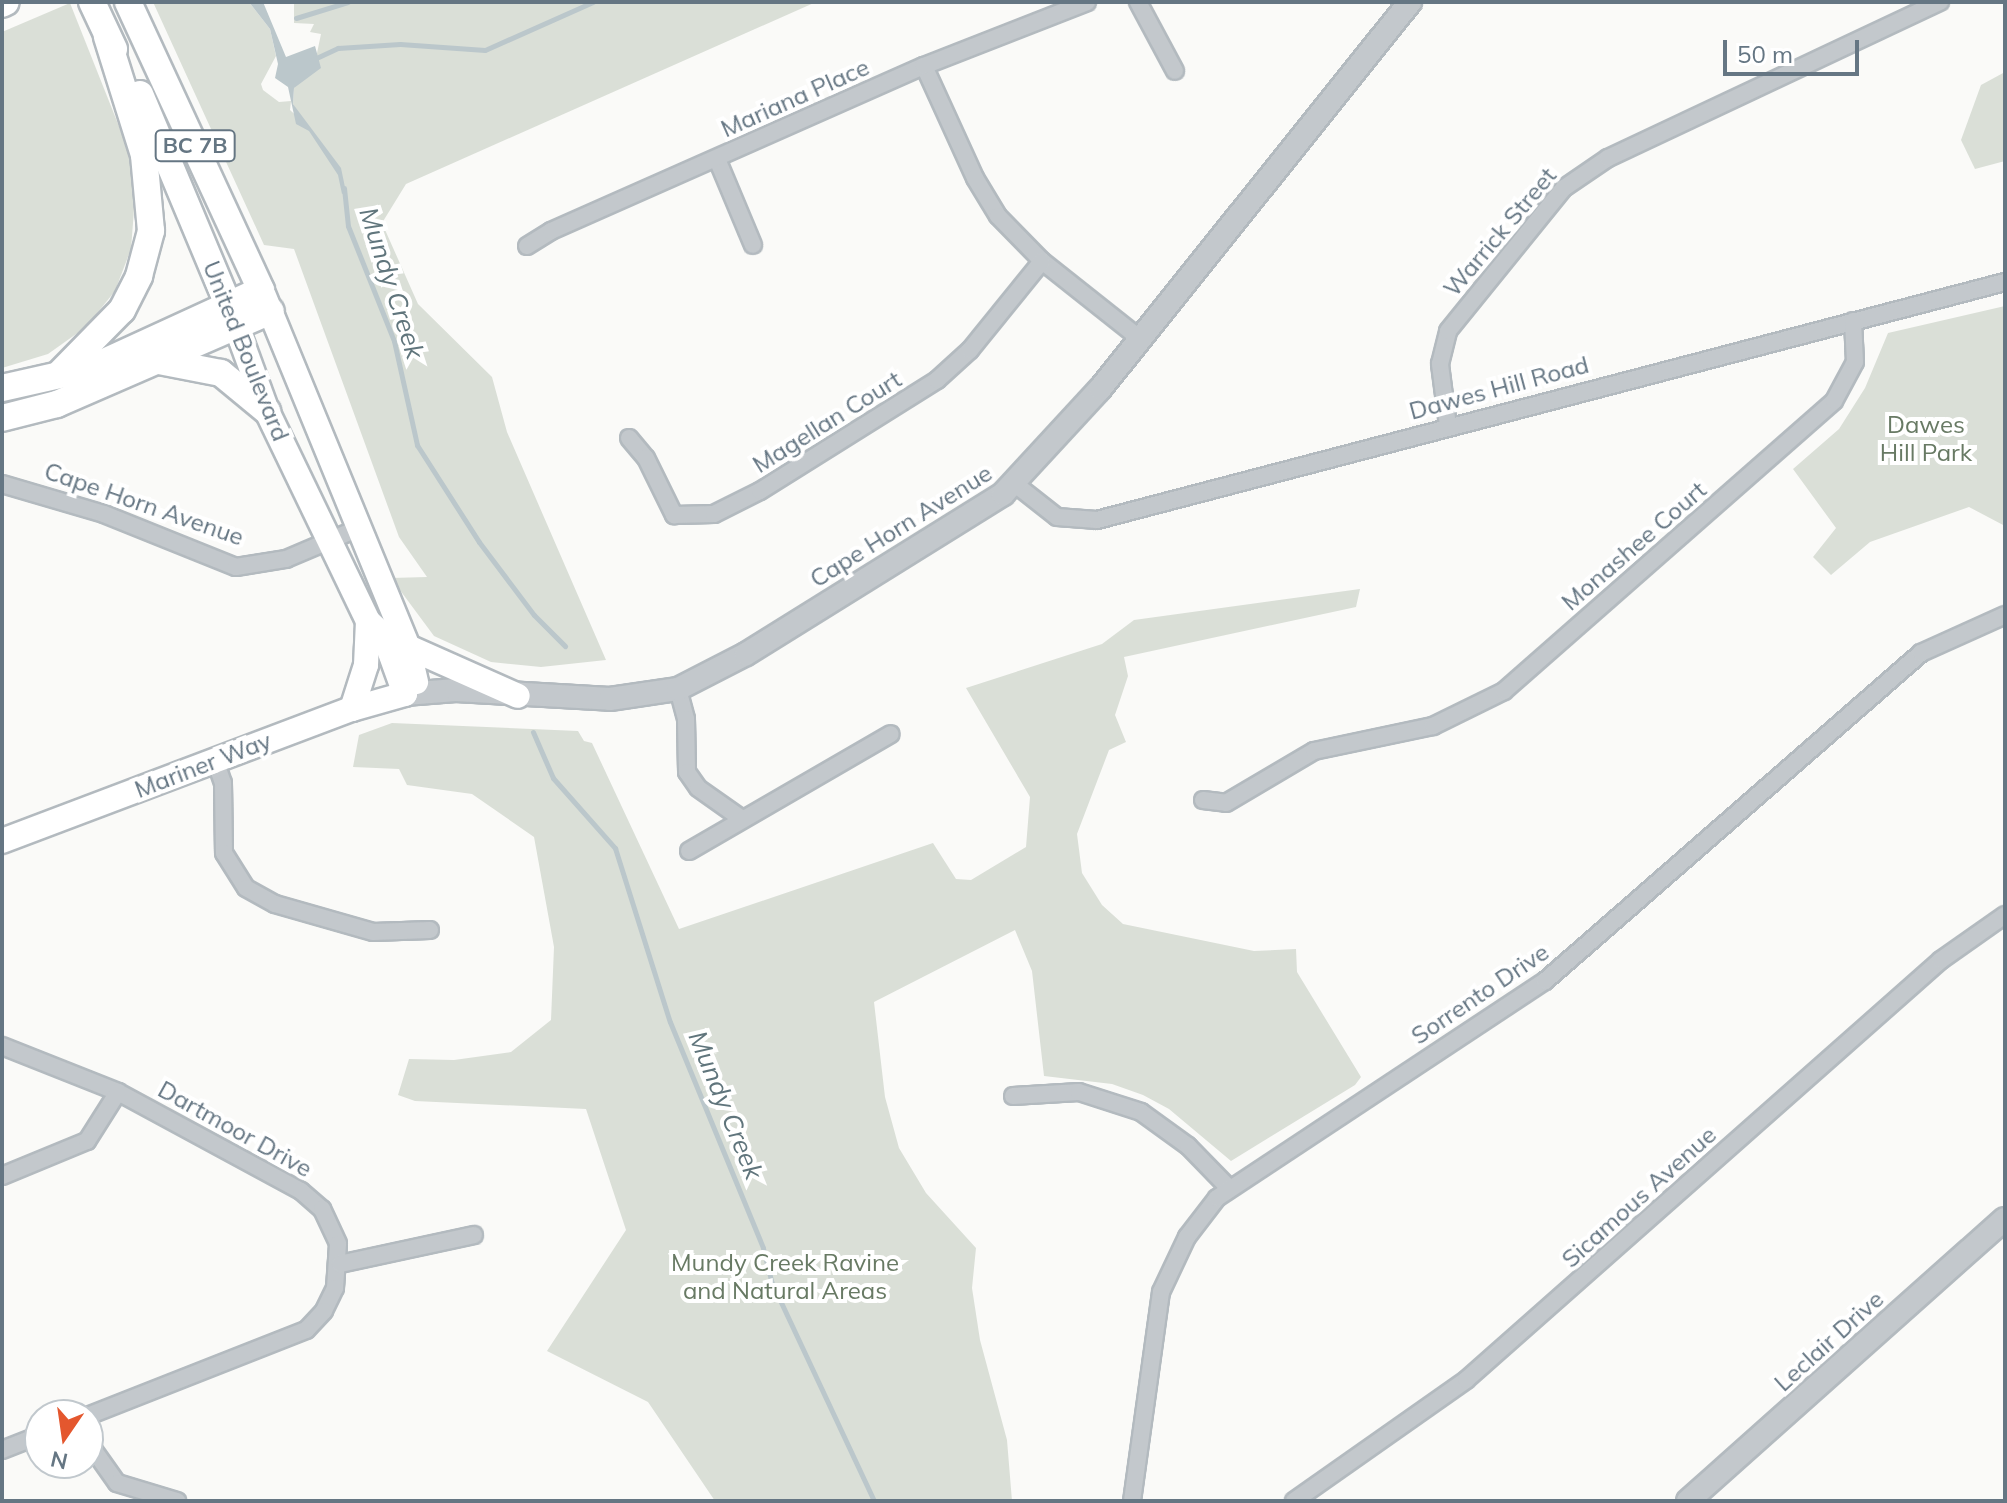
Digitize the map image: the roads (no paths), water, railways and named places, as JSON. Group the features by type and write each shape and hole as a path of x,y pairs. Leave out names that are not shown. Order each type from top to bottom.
{"main road":[{"name":"United Boulevard","path":"128,2 266,300 408,647 412,693"},
{"name":"United Boulevard","path":"94,7 150,115 232,315 267,411 368,621 384,636 412,693"},
{"path":"61,372 122,310 143,267 151,231 146,163 107,37"},
{"path":"2,388 61,372 91,368 266,300"},
{"path":"2,418 57,404 159,361 232,315"},
{"path":"159,361 221,373 267,411"},
{"path":"352,709 366,665 368,621"},
{"path":"408,647 518,696"},
{"name":"Mariner Way","path":"2,841 352,709 412,693"}],"street":[{"name":"Mariana Place","path":"527,246 551,231 924,66 1087,2"},
{"path":"1138,2 1175,71"},
{"name":"Cape Horn Avenue","path":"412,693 618,699 678,689 746,654 1015,484 1139,338 1410,2"},
{"name":"Warrick Street","path":"1448,426 1440,364 1448,331 1564,188 1608,158 1940,2"},
{"path":"924,66 988,202 1042,261 1139,338"},
{"path":"717,159 753,245"},
{"name":"Magellan Court","path":"629,438 646,458 674,515 714,514 773,483 937,380 970,350 1042,261"},
{"name":"Dawes Hill Road","path":"1015,484 1057,517 1097,520 2005,282"},
{"name":"Monashee Court","path":"1203,800 1226,803 1314,751 1453,719 1504,691 1842,391 1855,362 1853,321"},
{"name":"Cape Horn Avenue","path":"2,484 104,514 230,566 272,564 359,528"},
{"name":"Sorrento Drive","path":"1132,1501 1161,1292 1187,1237 1228,1187 1545,981 1921,653 2005,615"},
{"path":"678,689 686,719 687,772 698,788 742,819"},
{"path":"689,851 891,734"},
{"path":"215,760 223,783 224,853 246,888 275,904 373,932 430,930"},
{"name":"Sicamous Avenue","path":"1294,1501 1466,1380 1941,960 2005,915"},
{"name":"Dartmoor Drive","path":"2,1046 118,1092 314,1201 334,1232 340,1264 330,1302 306,1330 104,1410"},
{"path":"1013,1096 1047,1090 1079,1092 1141,1112 1180,1139 1228,1187"},
{"path":"2,1176 87,1141 118,1092"},
{"name":"Leclair Drive","path":"1688,1501 2005,1219"},
{"path":"340,1264 474,1235"},
{"path":"2,1450 24,1441"},
{"path":"104,1465 117,1483 177,1501"}],"waterway":[{"path":"296,18 348,2"},
{"path":"312,60 338,48 400,44 485,50 593,2"},
{"name":"Mundy Creek","path":"344,188 348,226 394,341 417,445 479,542 534,615 565,646"},
{"name":"Mundy Creek","path":"533,732 553,778 615,848 670,1022 763,1248 771,1281 874,1501"}],"park label":[{"name":"Dawes Hill Park","path":"1926,439"},
{"name":"Mundy Creek Ravine and Natural Areas","path":"785,1277"}]}
